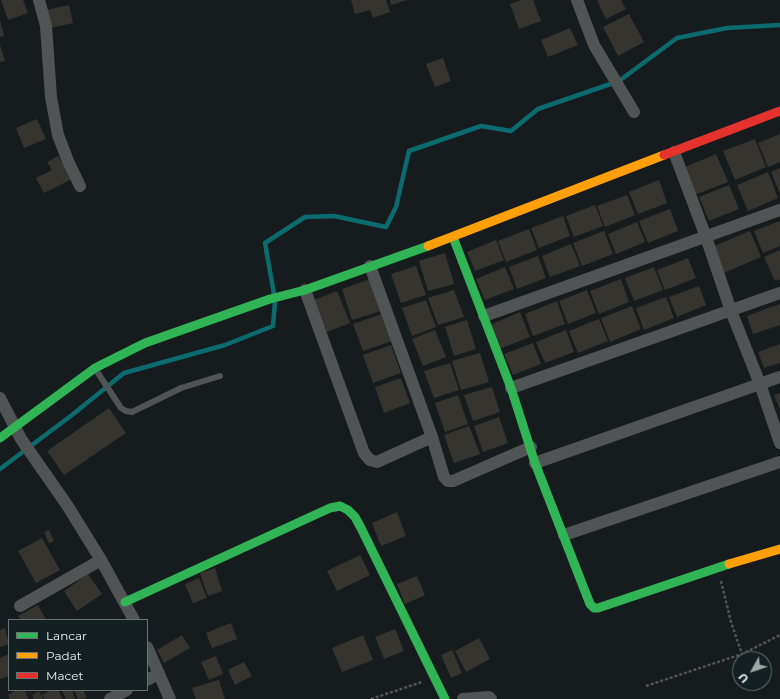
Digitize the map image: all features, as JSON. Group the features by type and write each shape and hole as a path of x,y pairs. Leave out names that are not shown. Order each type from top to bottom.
{"street":[{"path":"39,0 46,26 51,97 58,135 80,186"},
{"path":"577,0 594,45 626,96 634,112"},
{"path":"0,438 18,433 98,372 145,343 270,299 305,290 453,238 557,195 780,111"},
{"path":"674,152 706,237 731,310 760,384 780,443"},
{"path":"484,316 780,210"},
{"path":"453,238 511,388 535,463 564,534 590,604 594,608 598,608 717,568 780,549"},
{"path":"370,266 432,437 444,477 448,481 453,481 530,447"},
{"path":"305,290 364,453 370,460 377,462 432,437"},
{"path":"511,388 780,293"},
{"path":"535,463 780,377"},
{"path":"0,398 18,433 67,505 101,560 134,619"},
{"path":"564,534 780,462"},
{"path":"125,602 330,508 340,506 348,510 355,517 361,528 445,699"},
{"path":"20,606 101,560"},
{"path":"148,653 152,677 170,699"},
{"path":"110,699 125,691"},
{"path":"463,699 489,697 490,699"}],"lane":[{"path":"98,372 121,408 132,412 181,388 220,376"}],"path":[{"path":"717,568 731,622 741,651"},
{"path":"748,651 780,635"},
{"path":"646,686 732,657"},
{"path":"371,699 435,678"}],"building":[{"path":"1,0 23,0 28,13 8,20"},
{"path":"351,0 386,0 390,12 373,18 370,10 355,14"},
{"path":"390,0 407,0 391,5"},
{"path":"521,0 533,0 541,21 519,29 510,4"},
{"path":"597,0 621,0 626,9 606,19"},
{"path":"69,5 73,23 50,28 46,10"},
{"path":"629,14 644,42 618,56 603,27"},
{"path":"0,20 4,36 0,37"},
{"path":"570,28 578,45 548,57 541,40"},
{"path":"0,45 5,61 0,62"},
{"path":"443,58 451,81 435,87 426,64"},
{"path":"37,119 46,139 24,148 16,128"},
{"path":"780,134 780,162 768,167 758,143"},
{"path":"755,139 766,167 735,180 723,151"},
{"path":"716,154 728,182 694,195 683,168"},
{"path":"58,156 72,179 44,193 36,178 52,170 47,162"},
{"path":"780,168 780,194 771,172"},
{"path":"768,172 778,198 748,211 737,185"},
{"path":"659,180 667,203 638,214 629,192"},
{"path":"729,185 739,209 709,221 699,197"},
{"path":"627,195 635,215 605,227 597,206"},
{"path":"595,205 603,226 574,237 566,216"},
{"path":"670,209 678,231 648,243 639,221"},
{"path":"563,216 570,236 539,248 531,228"},
{"path":"780,221 780,246 763,253 754,231"},
{"path":"637,222 645,242 616,254 608,234"},
{"path":"529,229 537,250 506,262 498,241"},
{"path":"604,231 613,254 582,266 573,243"},
{"path":"750,231 761,257 723,273 712,247"},
{"path":"496,240 504,260 475,271 467,252"},
{"path":"571,244 580,266 550,277 542,256"},
{"path":"780,250 780,279 775,281 764,257"},
{"path":"445,253 454,284 428,291 419,261"},
{"path":"538,256 546,278 517,289 509,267"},
{"path":"688,258 696,278 665,290 657,270"},
{"path":"416,266 426,295 401,303 391,274"},
{"path":"505,267 514,289 485,300 476,279"},
{"path":"654,267 663,290 634,301 625,278"},
{"path":"370,279 381,311 352,320 342,289"},
{"path":"621,279 629,302 599,314 590,291"},
{"path":"699,286 706,305 677,317 669,297"},
{"path":"454,290 464,317 438,325 428,298"},
{"path":"587,290 596,313 568,324 559,301"},
{"path":"337,291 350,323 327,332 314,300"},
{"path":"666,297 674,318 644,330 636,308"},
{"path":"426,300 436,327 412,336 402,308"},
{"path":"557,301 565,324 533,336 525,314"},
{"path":"780,304 780,325 753,334 747,316"},
{"path":"632,306 641,329 610,342 601,318"},
{"path":"520,312 530,337 499,349 490,325"},
{"path":"382,314 392,341 363,351 353,324"},
{"path":"599,319 608,341 578,353 569,331"},
{"path":"467,320 476,349 454,356 445,327"},
{"path":"435,330 446,357 423,366 412,339"},
{"path":"566,330 574,352 545,363 536,342"},
{"path":"533,343 541,364 513,375 504,354"},
{"path":"780,344 780,363 764,368 758,352"},
{"path":"391,345 401,373 373,383 363,355"},
{"path":"480,353 489,382 461,390 452,361"},
{"path":"450,363 459,390 434,398 424,371"},
{"path":"401,378 410,403 384,413 375,387"},
{"path":"492,387 500,412 473,421 464,395"},
{"path":"780,393 780,410 774,395"},
{"path":"458,395 468,424 445,432 435,403"},
{"path":"109,408 126,433 64,475 47,451"},
{"path":"499,417 508,443 483,452 474,426"},
{"path":"469,426 480,454 454,463 444,435"},
{"path":"397,512 406,536 381,546 372,523"},
{"path":"49,530 54,541 49,543 44,532"},
{"path":"42,538 60,570 36,583 18,551"},
{"path":"360,555 370,575 337,591 327,571"},
{"path":"215,568 222,591 208,596 200,573"},
{"path":"88,574 102,594 77,611 64,591"},
{"path":"417,576 425,595 405,604 397,584"},
{"path":"199,578 207,598 193,603 185,584"},
{"path":"38,605 45,619 20,619 18,616"},
{"path":"231,623 237,639 212,648 206,633"},
{"path":"5,628 8,644 0,647 0,630"},
{"path":"395,629 404,651 384,659 375,637"},
{"path":"182,635 190,648 164,663 157,650"},
{"path":"363,635 373,660 342,672 332,648"},
{"path":"479,638 490,659 466,672 455,651"},
{"path":"452,650 462,673 451,678 441,655"},
{"path":"8,654 8,676 0,679 0,658"},
{"path":"216,656 223,674 209,680 201,662"},
{"path":"244,662 252,676 235,685 228,670"},
{"path":"219,680 225,699 196,699 192,688"},
{"path":"15,691 25,691 29,699 10,699 8,695"},
{"path":"39,691 43,699 34,699 32,695"},
{"path":"49,691 59,691 63,699 44,699 42,695"},
{"path":"62,691 72,691 75,699 66,699"},
{"path":"74,691 84,691 87,698 78,699"}],"waterway":[{"path":"274,294 265,243 305,217 334,216 386,227 396,207 409,151 481,126 511,131 538,109 619,81 677,38 727,28 780,25"},
{"path":"0,469 72,415 124,373 225,345 273,326 275,302"}],"traffic: fast":[{"path":"453,237 511,388 535,463 590,604 594,608 598,608 729,564"},
{"path":"0,438 95,368 145,343 270,299 305,290 428,246"},
{"path":"125,602 330,508 340,506 348,510 355,517 361,528 445,699"}],"traffic: slow":[{"path":"428,246 664,155"},
{"path":"729,564 780,549"}],"traffic: jam":[{"path":"664,155 780,111"}]}
